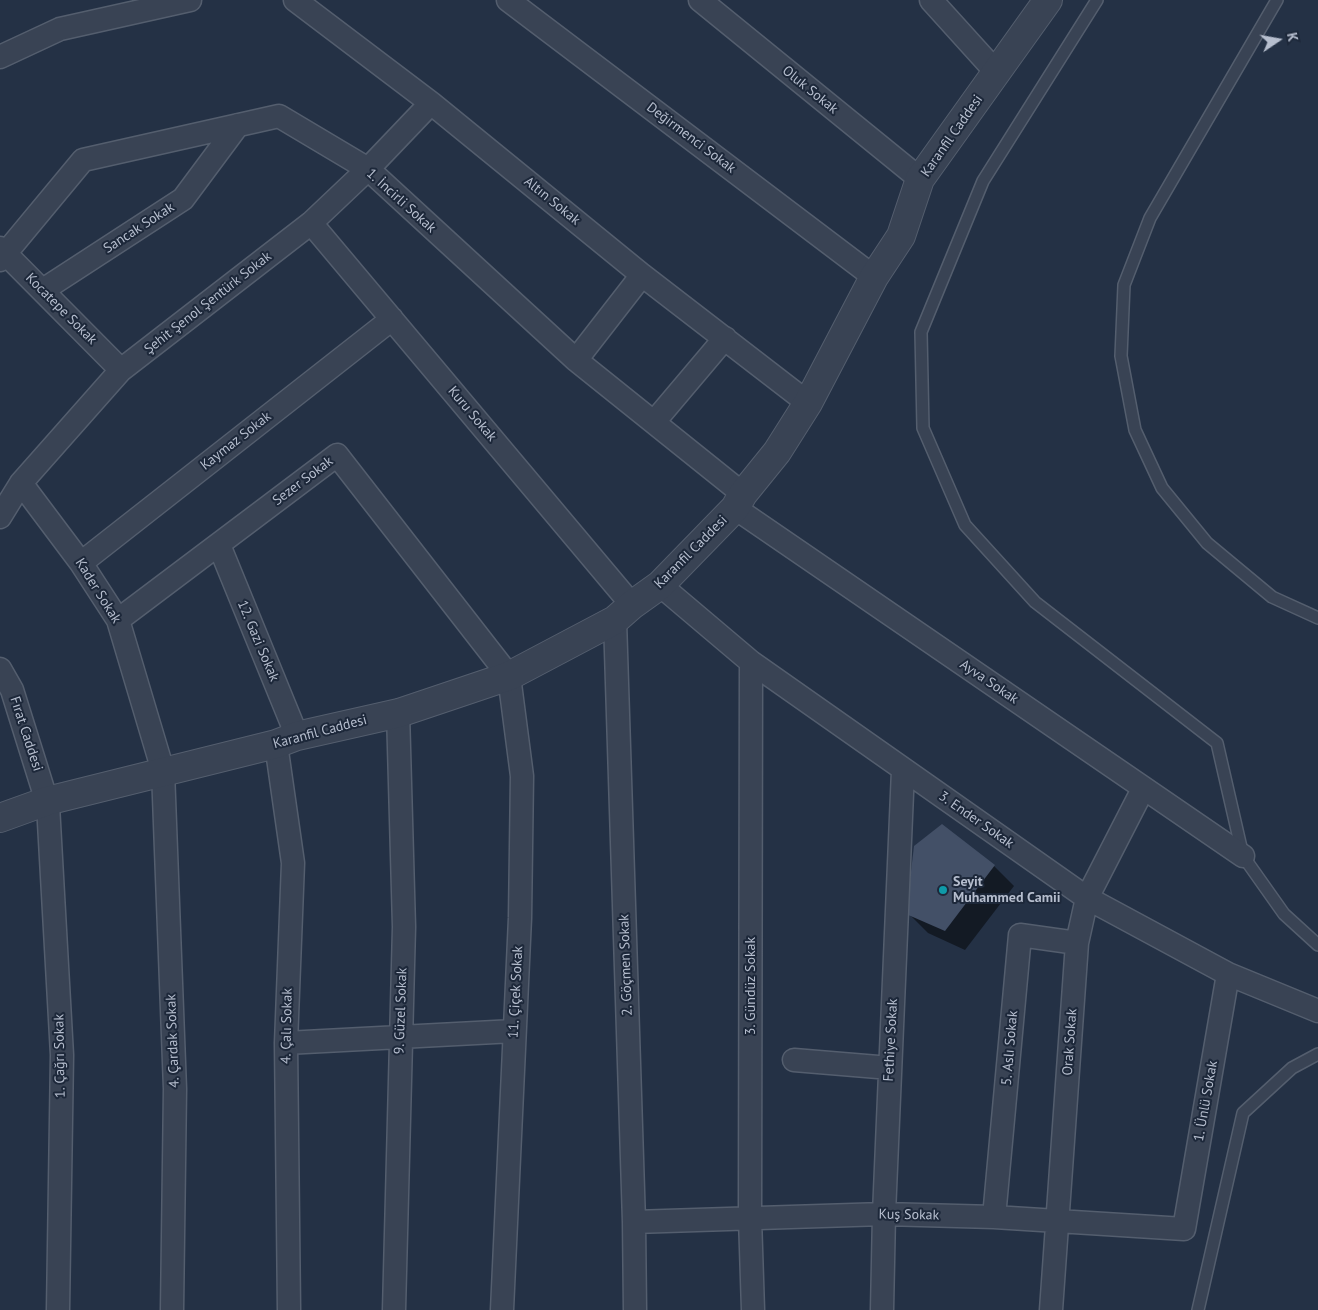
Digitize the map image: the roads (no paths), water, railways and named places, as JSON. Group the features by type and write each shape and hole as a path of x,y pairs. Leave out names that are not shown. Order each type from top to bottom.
{"street":[{"path":"0,57 60,29 190,0"},
{"name":"Altın Sokak","path":"295,0 431,103 642,275 808,403"},
{"name":"Değirmenci Sokak","path":"508,0 874,277"},
{"name":"Oluk Sokak","path":"700,0 920,179"},
{"path":"931,0 996,73"},
{"name":"Karanfil Caddesi","path":"0,818 47,801 398,712 509,676 624,612 660,585 739,501 778,452 808,403 874,277 901,236 920,179 1048,0"},
{"name":"Şehit Şenol Şentürk Sokak","path":"0,517 21,483 121,370 311,224 368,170 431,103"},
{"name":"1. İncirli Sokak","path":"2,254 83,160 279,116 368,170 576,360 654,422 739,501"},
{"name":"Sancak Sokak","path":"42,290 183,199 238,125"},
{"name":"Kuru Sokak","path":"311,224 392,319 624,612"},
{"name":"Kocatepe Sokak","path":"2,254 42,290 121,370"},
{"path":"576,360 642,275"},
{"name":"Kaymaz Sokak","path":"81,562 392,319"},
{"path":"654,422 725,338"},
{"name":"Sezer Sokak","path":"118,620 219,546 337,455 509,676"},
{"name":"Kader Sokak","path":"21,483 81,562 118,620 163,771"},
{"name":"Ayva Sokak","path":"739,501 1143,788 1242,856"},
{"name":"12. Gazi Sokak","path":"219,546 287,740"},
{"name":"3. Ender Sokak","path":"660,585 751,662 1087,898 1228,974 1318,1011"},
{"name":"2. Göçmen Sokak","path":"624,612 635,1310"},
{"name":"3. Gündüz Sokak","path":"751,662 750,1218 753,1310"},
{"name":"Fırat Caddesi","path":"0,669 6,697 47,801"},
{"name":"11. Çiçek Sokak","path":"502,1310 520,918 522,776 509,676"},
{"name":"9. Güzel Sokak","path":"394,1310 404,928 398,712"},
{"name":"4. Çalı Sokak","path":"287,740 293,862 286,1043 289,1310"},
{"name":"Fethiye Sokak","path":"882,1310 884,1214 903,770"},
{"name":"4. Çardak Sokak","path":"163,771 175,1089 172,1310"},
{"name":"Orak Sokak","path":"1051,1310 1077,943 1087,898 1143,788"},
{"name":"1. Çağrı Sokak","path":"47,801 62,1055 58,1310"},
{"name":"5. Aslı Sokak","path":"994,1217 1020,935 1077,943"},
{"name":"1. Ünlü Sokak","path":"1184,1229 1228,974"},
{"path":"286,1043 514,1032"},
{"path":"794,1060 890,1068"},
{"name":"Kuş Sokak","path":"634,1222 884,1214 994,1217 1184,1229"}],"lane":[{"path":"1097,0 982,181 921,332 923,428 966,525 1035,602 1217,743 1242,856 1284,914 1318,945"},
{"path":"1277,0 1150,218 1124,285 1121,356 1135,430 1162,488 1206,544 1272,597 1318,618"},
{"path":"1198,1310 1243,1113 1292,1068 1318,1054"}],"place":[{"name":"Seyit Muhammed Camii","path":"943,890"}]}
